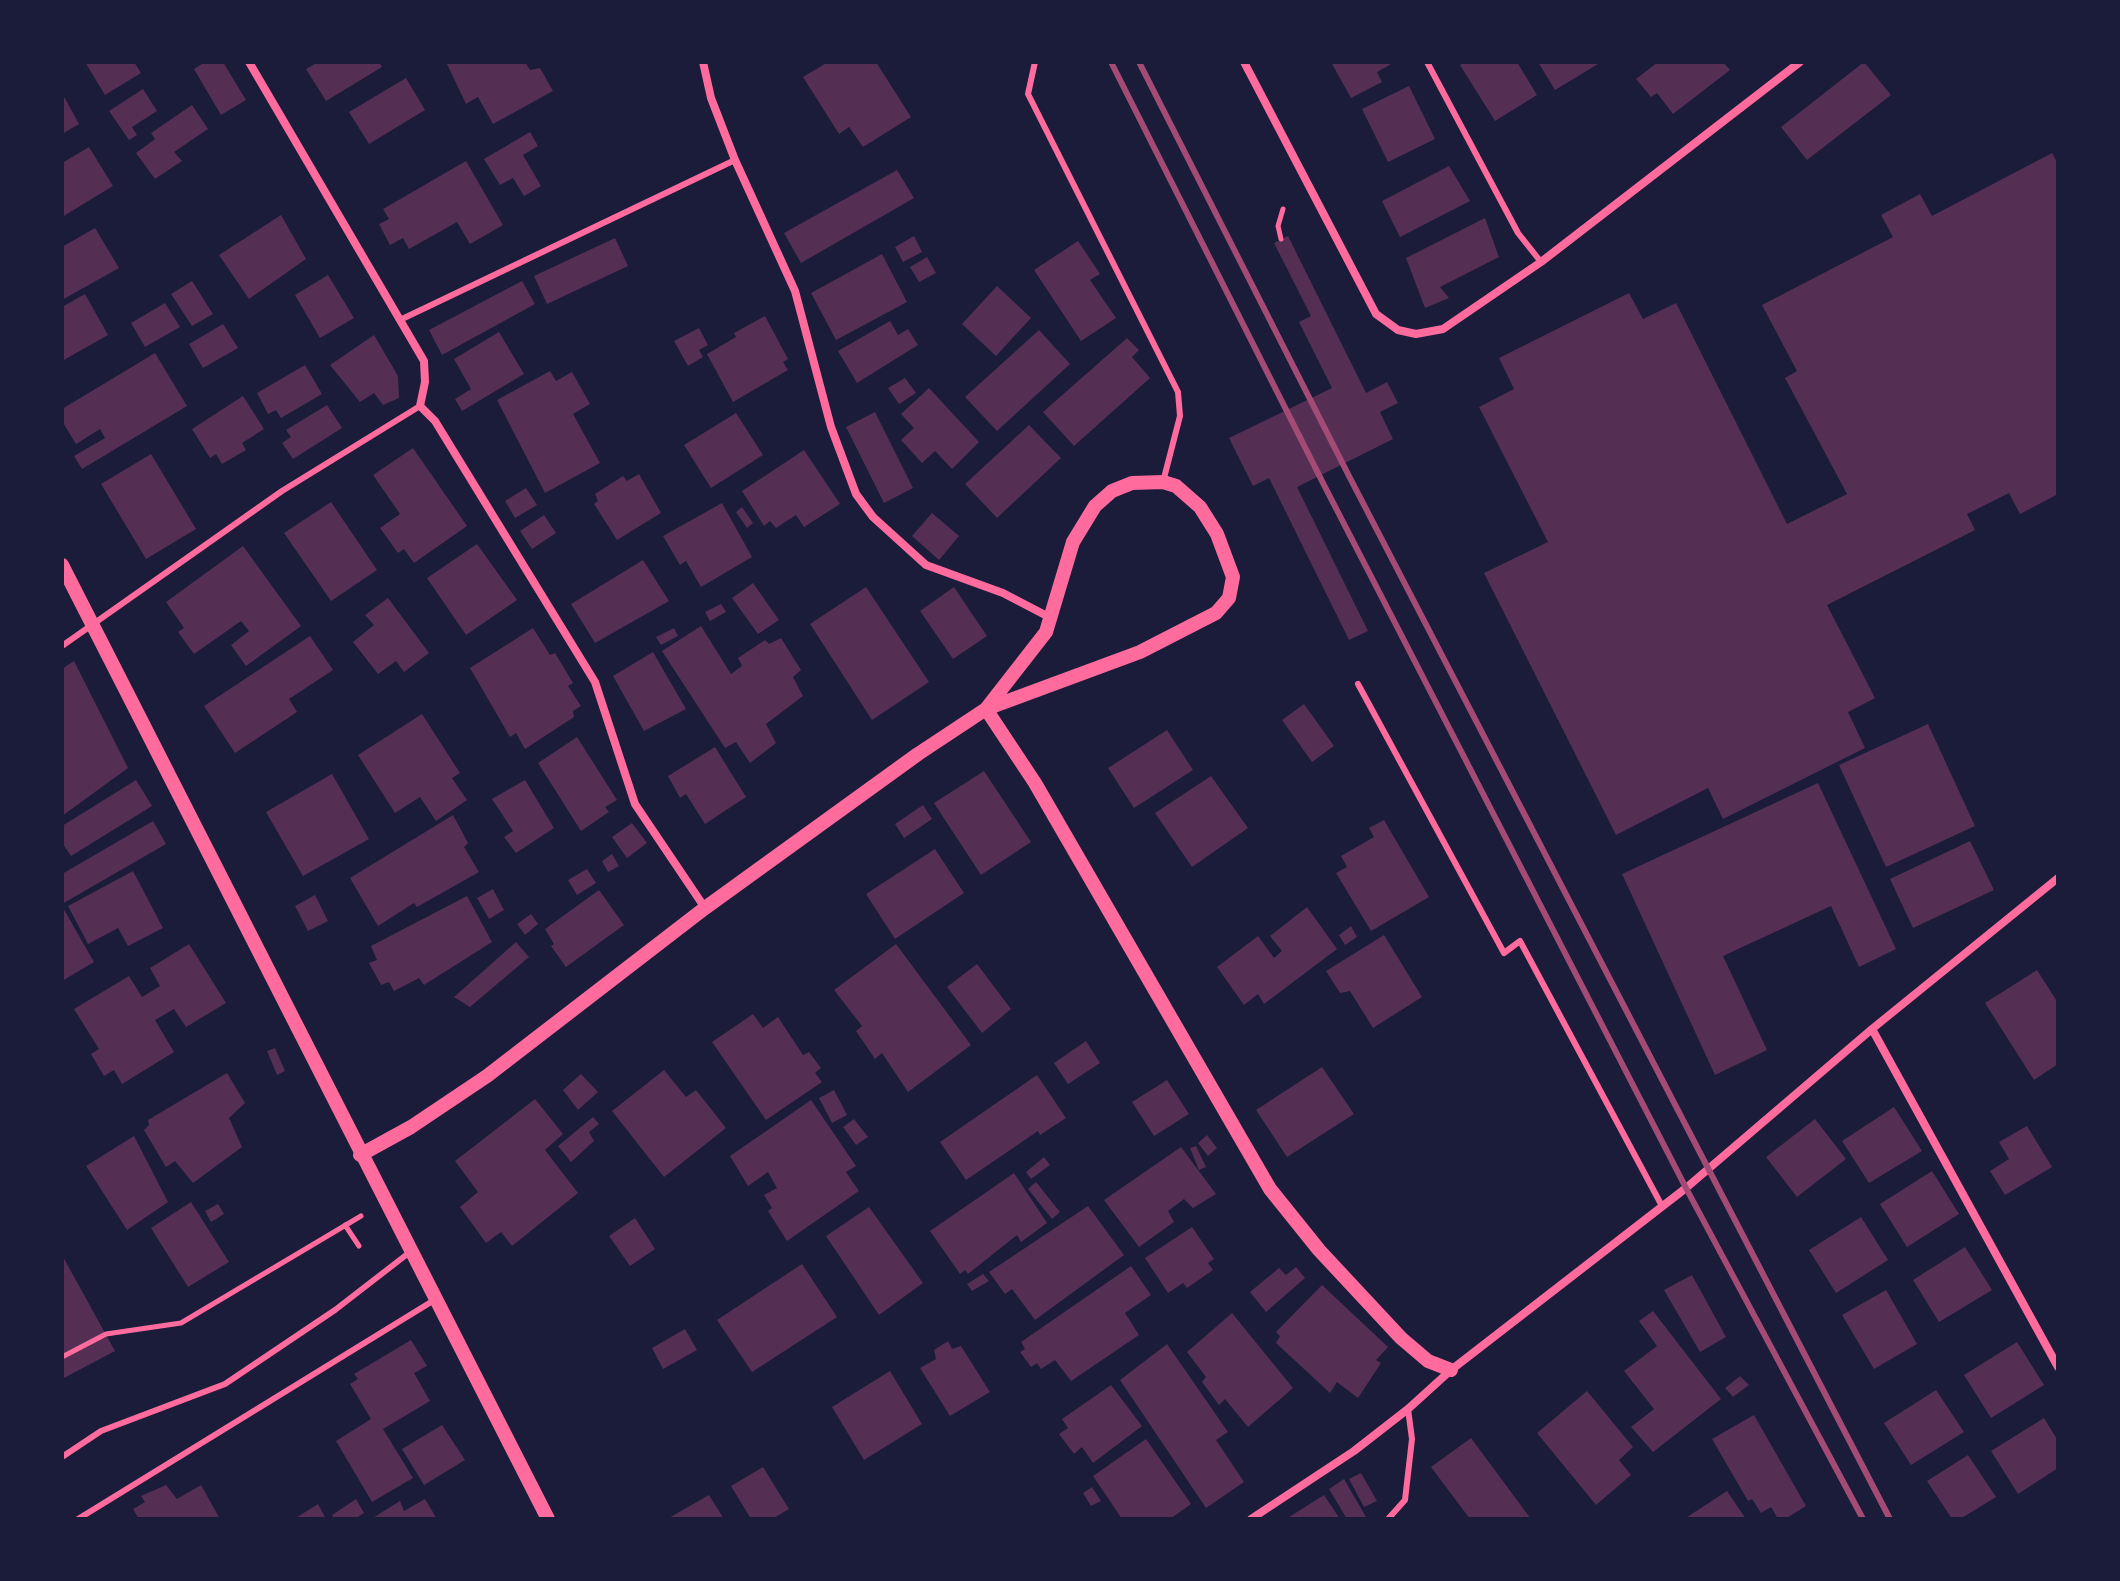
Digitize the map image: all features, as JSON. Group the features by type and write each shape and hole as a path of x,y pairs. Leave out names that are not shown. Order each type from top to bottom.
{"street":[{"path":"249,62 402,319 424,361 425,382 420,406 435,421 595,682 635,804 705,908"},
{"path":"703,62 711,98 735,160 795,291 817,382 856,494 873,517 926,565 1003,593 1049,617"},
{"path":"1244,62 1376,314 1398,330 1416,334 1443,329 1541,262 1789,66 1800,62"},
{"path":"360,1155 411,1127 487,1076 705,908 918,754 986,709 1140,652 1216,613 1229,598 1233,577 1217,534 1200,507 1176,486 1163,482 1132,483 1112,491 1095,506 1073,542 1046,632 986,709"},
{"path":"62,565 548,1519"},
{"path":"986,709 1035,783 1270,1189 1319,1250 1401,1338 1428,1361 1451,1370"},
{"path":"1251,1519 1354,1451 1408,1409 1451,1370 1662,1206 2058,878"},
{"path":"1872,1029 2058,1367"}],"lane":[{"path":"1035,62 1028,94 1178,392 1180,416 1163,482"},
{"path":"1427,62 1518,233 1541,262"},
{"path":"402,319 735,160"},
{"path":"62,646 282,491 420,406"},
{"path":"1358,684 1504,953 1520,941 1662,1206"},
{"path":"62,1457 101,1431 225,1384 335,1310 410,1252"},
{"path":"78,1519 436,1299"},
{"path":"1388,1519 1405,1500 1412,1439 1408,1409"}],"path":[{"path":"1281,239 1278,226 1283,209"},
{"path":"62,1357 106,1334 181,1323 362,1215"},
{"path":"345,1225 359,1246"}],"building":[{"path":"85,62 134,62 141,73 105,95"},
{"path":"205,62 223,62 246,100 221,115 194,69"},
{"path":"318,62 379,62 382,67 326,101 306,69"},
{"path":"446,62 525,62 530,70 540,68 553,91 493,124 478,97 466,104"},
{"path":"828,62 876,62 911,117 863,147 849,127 839,134 803,77"},
{"path":"1331,62 1395,62 1377,72 1382,82 1351,98"},
{"path":"1465,62 1517,62 1537,95 1495,121 1460,65"},
{"path":"1538,62 1597,62 1598,64 1555,90"},
{"path":"1658,62 1723,62 1730,70 1673,114 1657,93 1651,97 1636,79"},
{"path":"1864,62 1891,95 1807,160 1781,127"},
{"path":"406,78 425,110 369,144 349,112"},
{"path":"1409,86 1435,139 1388,162 1362,109"},
{"path":"143,89 157,111 132,127 137,135 129,140 109,111"},
{"path":"62,93 79,124 62,134"},
{"path":"192,105 208,129 174,152 182,161 155,179 136,153 155,139 151,133"},
{"path":"530,132 538,146 523,155 541,186 524,196 513,178 500,185 484,159"},
{"path":"89,147 113,186 62,217 62,163"},
{"path":"2052,153 2058,164 2058,494 2020,514 2009,493 1967,514 1975,530 1827,605 1875,698 1848,712 1865,748 1723,819 1708,788 1616,835 1484,573 1548,542 1479,407 1514,389 1499,358 1629,293 1643,319 1676,303 1787,524 1847,494 1785,378 1797,371 1762,305 1893,237 1881,215 1920,194 1932,216"},
{"path":"466,161 503,225 470,244 457,222 409,249 403,238 390,245 379,224 389,219 383,209"},
{"path":"1449,166 1470,201 1400,237 1382,201"},
{"path":"897,170 914,198 801,263 784,233"},
{"path":"281,215 306,259 249,299 219,255"},
{"path":"1485,218 1499,257 1440,287 1449,298 1425,308 1406,258"},
{"path":"95,228 119,268 62,300 62,247"},
{"path":"914,236 922,252 903,262 895,247"},
{"path":"1288,236 1366,393 1387,382 1398,403 1380,412 1393,439 1297,487 1368,631 1349,640 1269,478 1253,486 1229,438 1332,388 1299,322 1311,316 1274,243"},
{"path":"615,238 628,266 547,304 534,276"},
{"path":"1078,241 1100,274 1090,280 1116,318 1081,341 1034,270"},
{"path":"882,254 907,302 836,340 811,293"},
{"path":"927,257 936,273 919,282 910,267"},
{"path":"328,275 354,318 320,338 295,295"},
{"path":"192,281 213,314 192,326 171,294"},
{"path":"522,281 535,304 442,355 429,330"},
{"path":"997,286 1031,318 996,356 962,324"},
{"path":"85,294 108,335 62,361 62,307"},
{"path":"165,303 180,327 145,347 131,323"},
{"path":"765,316 788,359 783,362 788,370 733,402 707,354 736,337 734,333"},
{"path":"890,321 898,335 908,329 918,345 857,383 838,351"},
{"path":"223,324 238,348 203,368 189,344"},
{"path":"699,328 708,345 699,350 703,357 688,366 674,341"},
{"path":"1039,330 1070,364 997,431 965,397"},
{"path":"499,332 524,374 462,411 455,399 471,389 454,359"},
{"path":"374,335 398,376 399,398 383,405 374,393 360,402 330,365"},
{"path":"1127,338 1139,350 1132,357 1150,378 1074,446 1043,412"},
{"path":"155,353 187,406 82,469 74,456 105,438 100,429 76,444 62,421 62,409"},
{"path":"305,365 322,394 281,418 276,410 268,414 257,393"},
{"path":"550,371 556,381 572,372 590,404 573,414 600,463 545,493 497,400"},
{"path":"905,378 916,393 899,404 888,388"},
{"path":"929,388 979,442 952,469 935,451 922,463 901,440 914,428 901,414"},
{"path":"243,396 264,429 242,443 246,450 222,464 216,454 210,458 192,429"},
{"path":"327,405 342,428 293,459 282,443 291,437 286,430"},
{"path":"875,412 913,488 884,503 846,427"},
{"path":"736,413 763,455 711,488 684,445"},
{"path":"1029,425 1061,458 997,518 965,484"},
{"path":"413,448 467,526 414,563 404,549 398,553 380,528 400,514 373,475"},
{"path":"804,450 840,504 804,527 796,515 776,528 770,521 764,526 742,491"},
{"path":"151,454 196,529 146,559 101,484"},
{"path":"639,474 661,513 617,540 594,504 598,501 595,494 623,476 627,481"},
{"path":"526,488 537,505 515,518 505,501"},
{"path":"331,502 377,570 331,601 284,533"},
{"path":"722,503 752,557 701,587 686,561 680,565 663,536"},
{"path":"742,507 753,523 747,528 736,512"},
{"path":"932,513 959,536 939,560 912,536"},
{"path":"544,515 556,533 532,549 520,531"},
{"path":"477,544 517,600 466,635 427,578"},
{"path":"243,546 301,626 246,666 231,645 249,631 241,621 194,654 178,632 184,628 166,602"},
{"path":"643,560 669,601 595,643 571,604"},
{"path":"753,583 779,620 758,634 732,598"},
{"path":"866,587 929,682 872,720 810,624"},
{"path":"954,587 987,636 953,659 920,611"},
{"path":"388,598 429,653 404,672 396,661 378,674 353,642 374,625 365,615"},
{"path":"721,604 726,612 710,621 705,612"},
{"path":"701,626 731,674 742,666 738,658 765,640 769,644 781,638 801,670 793,677 803,696 766,724 776,743 750,763 736,742 725,748 662,651"},
{"path":"533,628 550,655 555,653 573,683 568,686 581,706 573,711 574,717 525,749 516,733 510,737 470,668"},
{"path":"674,628 678,636 661,645 656,637"},
{"path":"310,636 333,670 289,699 297,712 235,753 204,706"},
{"path":"653,652 686,709 644,731 613,676"},
{"path":"74,661 128,768 62,816 62,669"},
{"path":"1304,704 1334,746 1312,762 1282,720"},
{"path":"422,714 460,773 452,778 467,800 436,821 420,797 395,813 358,755"},
{"path":"1928,724 1975,826 1886,867 1839,765"},
{"path":"1167,730 1193,770 1134,808 1108,768"},
{"path":"577,737 617,800 605,807 609,812 581,831 538,763"},
{"path":"715,747 746,797 705,824 686,794 680,798 668,776"},
{"path":"984,771 1031,842 981,875 934,803"},
{"path":"332,774 369,839 303,876 266,812"},
{"path":"1211,776 1248,828 1192,867 1155,813"},
{"path":"136,780 152,806 71,856 62,843 62,826"},
{"path":"525,780 554,828 516,853 504,837 513,831 492,799"},
{"path":"1818,783 1896,949 1859,967 1831,906 1723,956 1767,1050 1715,1075 1622,874"},
{"path":"923,805 932,819 904,838 895,824"},
{"path":"453,815 468,843 464,847 479,872 417,907 414,903 378,926 350,878"},
{"path":"1384,820 1429,897 1371,931 1336,873 1347,867 1341,856 1374,837 1369,828"},
{"path":"153,821 166,844 62,904 62,874"},
{"path":"632,823 647,843 627,858 612,837"},
{"path":"1970,841 1994,890 1913,928 1890,879"},
{"path":"935,849 964,893 895,939 866,894"},
{"path":"612,854 619,866 608,872 602,861"},
{"path":"587,869 596,883 577,895 568,880"},
{"path":"133,871 163,928 128,946 118,928 88,944 68,906"},
{"path":"493,889 504,910 489,919 477,898"},
{"path":"599,890 624,925 566,967 551,946 554,944 545,929"},
{"path":"315,895 328,921 308,931 295,906"},
{"path":"467,896 492,942 424,985 419,978 394,991 389,982 381,985 369,963 377,960 371,946"},
{"path":"62,906 94,962 62,981"},
{"path":"1307,907 1337,949 1264,1004 1258,994 1244,1005 1217,967 1258,936 1274,958 1282,951 1270,936"},
{"path":"531,914 538,924 525,935 517,924"},
{"path":"1351,926 1357,937 1345,945 1339,935"},
{"path":"1384,935 1422,997 1373,1028 1350,991 1340,993 1326,971"},
{"path":"516,942 529,957 470,1007 454,997"},
{"path":"189,944 226,1003 186,1027 174,1009 155,1020 174,1052 122,1084 114,1070 104,1076 91,1054 99,1049 74,1009 129,976 142,997 160,986 150,968"},
{"path":"896,944 971,1045 908,1092 882,1053 875,1059 856,1031 862,1026 834,990"},
{"path":"977,964 1011,1009 982,1033 947,987"},
{"path":"2037,970 2058,1003 2058,1064 2034,1080 1985,1003"},
{"path":"753,1014 763,1028 778,1017 803,1055 809,1052 821,1068 815,1073 822,1082 766,1120 712,1042"},
{"path":"1086,1041 1100,1063 1068,1084 1054,1063"},
{"path":"275,1048 285,1071 277,1075 267,1051"},
{"path":"1322,1067 1354,1114 1287,1157 1256,1110"},
{"path":"664,1070 686,1097 696,1090 726,1128 664,1177 612,1111"},
{"path":"227,1073 245,1103 229,1118 242,1147 193,1183 175,1161 166,1167 144,1130 149,1125 148,1120"},
{"path":"581,1074 598,1092 578,1110 563,1090"},
{"path":"1037,1075 1066,1118 1040,1135 1038,1131 966,1180 940,1142"},
{"path":"1167,1080 1189,1114 1154,1136 1132,1102"},
{"path":"834,1090 847,1115 832,1123 819,1098"},
{"path":"535,1099 563,1134 545,1150 578,1193 512,1246 501,1232 486,1243 460,1207 478,1192 455,1161"},
{"path":"811,1100 856,1166 846,1172 859,1191 787,1241 768,1211 772,1208 764,1195 777,1188 768,1172 748,1186 730,1156"},
{"path":"1894,1107 1922,1151 1869,1183 1842,1141"},
{"path":"593,1117 599,1124 589,1132 594,1141 571,1162 558,1146"},
{"path":"854,1119 868,1137 856,1145 843,1127"},
{"path":"1815,1119 1846,1159 1797,1197 1766,1157"},
{"path":"2027,1126 2052,1167 2005,1195 1990,1171 2009,1159 1999,1142"},
{"path":"1207,1135 1217,1148 1208,1156 1198,1143"},
{"path":"134,1136 168,1202 127,1230 86,1166"},
{"path":"1196,1146 1206,1167 1199,1170 1190,1148"},
{"path":"1181,1147 1216,1194 1193,1208 1184,1199 1168,1211 1174,1222 1139,1247 1104,1200"},
{"path":"1044,1157 1050,1165 1031,1179 1026,1172"},
{"path":"1932,1171 1959,1214 1907,1247 1880,1204"},
{"path":"1014,1173 1047,1223 1021,1242 1017,1235 968,1274 965,1270 960,1274 930,1231"},
{"path":"1036,1182 1060,1212 1052,1219 1028,1189"},
{"path":"191,1202 229,1262 188,1287 151,1228"},
{"path":"218,1204 224,1214 211,1222 205,1211"},
{"path":"1088,1206 1124,1255 1035,1320 1012,1289 1005,1294 989,1272"},
{"path":"869,1207 923,1283 879,1315 826,1236"},
{"path":"1861,1217 1888,1260 1836,1293 1809,1250"},
{"path":"635,1218 655,1249 630,1266 609,1236"},
{"path":"1192,1227 1214,1259 1208,1263 1213,1270 1187,1288 1183,1283 1168,1293 1145,1258"},
{"path":"1965,1247 1992,1290 1939,1322 1913,1280"},
{"path":"62,1255 115,1351 62,1379"},
{"path":"802,1264 837,1317 752,1372 717,1320"},
{"path":"1131,1266 1151,1295 1125,1313 1139,1335 1071,1381 1055,1360 1041,1369 1037,1363 1031,1367 1020,1352 1025,1349 1021,1342"},
{"path":"1296,1267 1305,1278 1266,1312 1250,1292 1279,1268 1286,1275"},
{"path":"983,1274 989,1281 972,1291 967,1284"},
{"path":"1692,1275 1726,1337 1700,1352 1664,1290"},
{"path":"1322,1285 1388,1347 1376,1360 1381,1363 1358,1398 1337,1382 1330,1393 1276,1343 1280,1336 1276,1332"},
{"path":"1886,1290 1917,1344 1874,1369 1842,1315"},
{"path":"1653,1311 1721,1399 1653,1452 1631,1427 1654,1409 1624,1371 1657,1346 1639,1321"},
{"path":"1232,1313 1293,1388 1248,1427 1225,1399 1219,1405 1202,1382 1206,1377 1187,1352"},
{"path":"685,1329 697,1350 663,1369 652,1348"},
{"path":"411,1340 427,1366 414,1373 430,1401 383,1429 413,1478 372,1502 336,1441 371,1419 350,1384 358,1379 354,1374"},
{"path":"948,1341 952,1349 961,1346 990,1392 950,1416 920,1368 936,1359 934,1350"},
{"path":"2017,1342 2044,1385 1991,1418 1964,1375"},
{"path":"1167,1344 1228,1432 1216,1440 1244,1482 1206,1508 1120,1380"},
{"path":"890,1371 922,1424 864,1460 832,1407"},
{"path":"1740,1376 1749,1385 1733,1397 1725,1388"},
{"path":"1111,1385 1142,1426 1093,1463 1082,1447 1074,1454 1059,1434 1068,1428 1062,1419"},
{"path":"1936,1390 1964,1432 1911,1465 1884,1423"},
{"path":"1587,1391 1633,1447 1619,1460 1631,1475 1596,1505 1537,1433"},
{"path":"1754,1415 1806,1506 1785,1519 1778,1519 1771,1507 1761,1513 1752,1499 1748,1501 1712,1439"},
{"path":"2044,1418 2058,1441 2058,1468 2018,1494 1991,1451"},
{"path":"442,1425 465,1460 424,1485 402,1449"},
{"path":"1471,1438 1531,1519 1470,1519 1431,1467"},
{"path":"1146,1439 1191,1504 1170,1519 1122,1519 1093,1476"},
{"path":"1968,1455 1996,1497 1960,1519 1952,1519 1927,1481"},
{"path":"763,1467 789,1509 772,1519 751,1519 731,1486"},
{"path":"1361,1473 1377,1501 1364,1507 1349,1479"},
{"path":"1344,1479 1366,1517 1347,1519 1329,1489"},
{"path":"166,1485 177,1499 201,1485 220,1519 139,1519 133,1509 145,1502 141,1496"},
{"path":"1092,1487 1101,1501 1091,1506 1083,1493"},
{"path":"1727,1491 1746,1519 1684,1519"},
{"path":"709,1495 724,1519 667,1519"},
{"path":"1324,1495 1340,1519 1286,1519"},
{"path":"356,1499 364,1513 355,1519 334,1519 332,1515"},
{"path":"425,1499 437,1519 371,1519 400,1501 404,1511"},
{"path":"318,1504 326,1519 294,1519"}],"railway":[{"path":"1111,62 1324,485 1686,1188 1863,1519"},
{"path":"1139,62 1350,478 1890,1519"}]}
